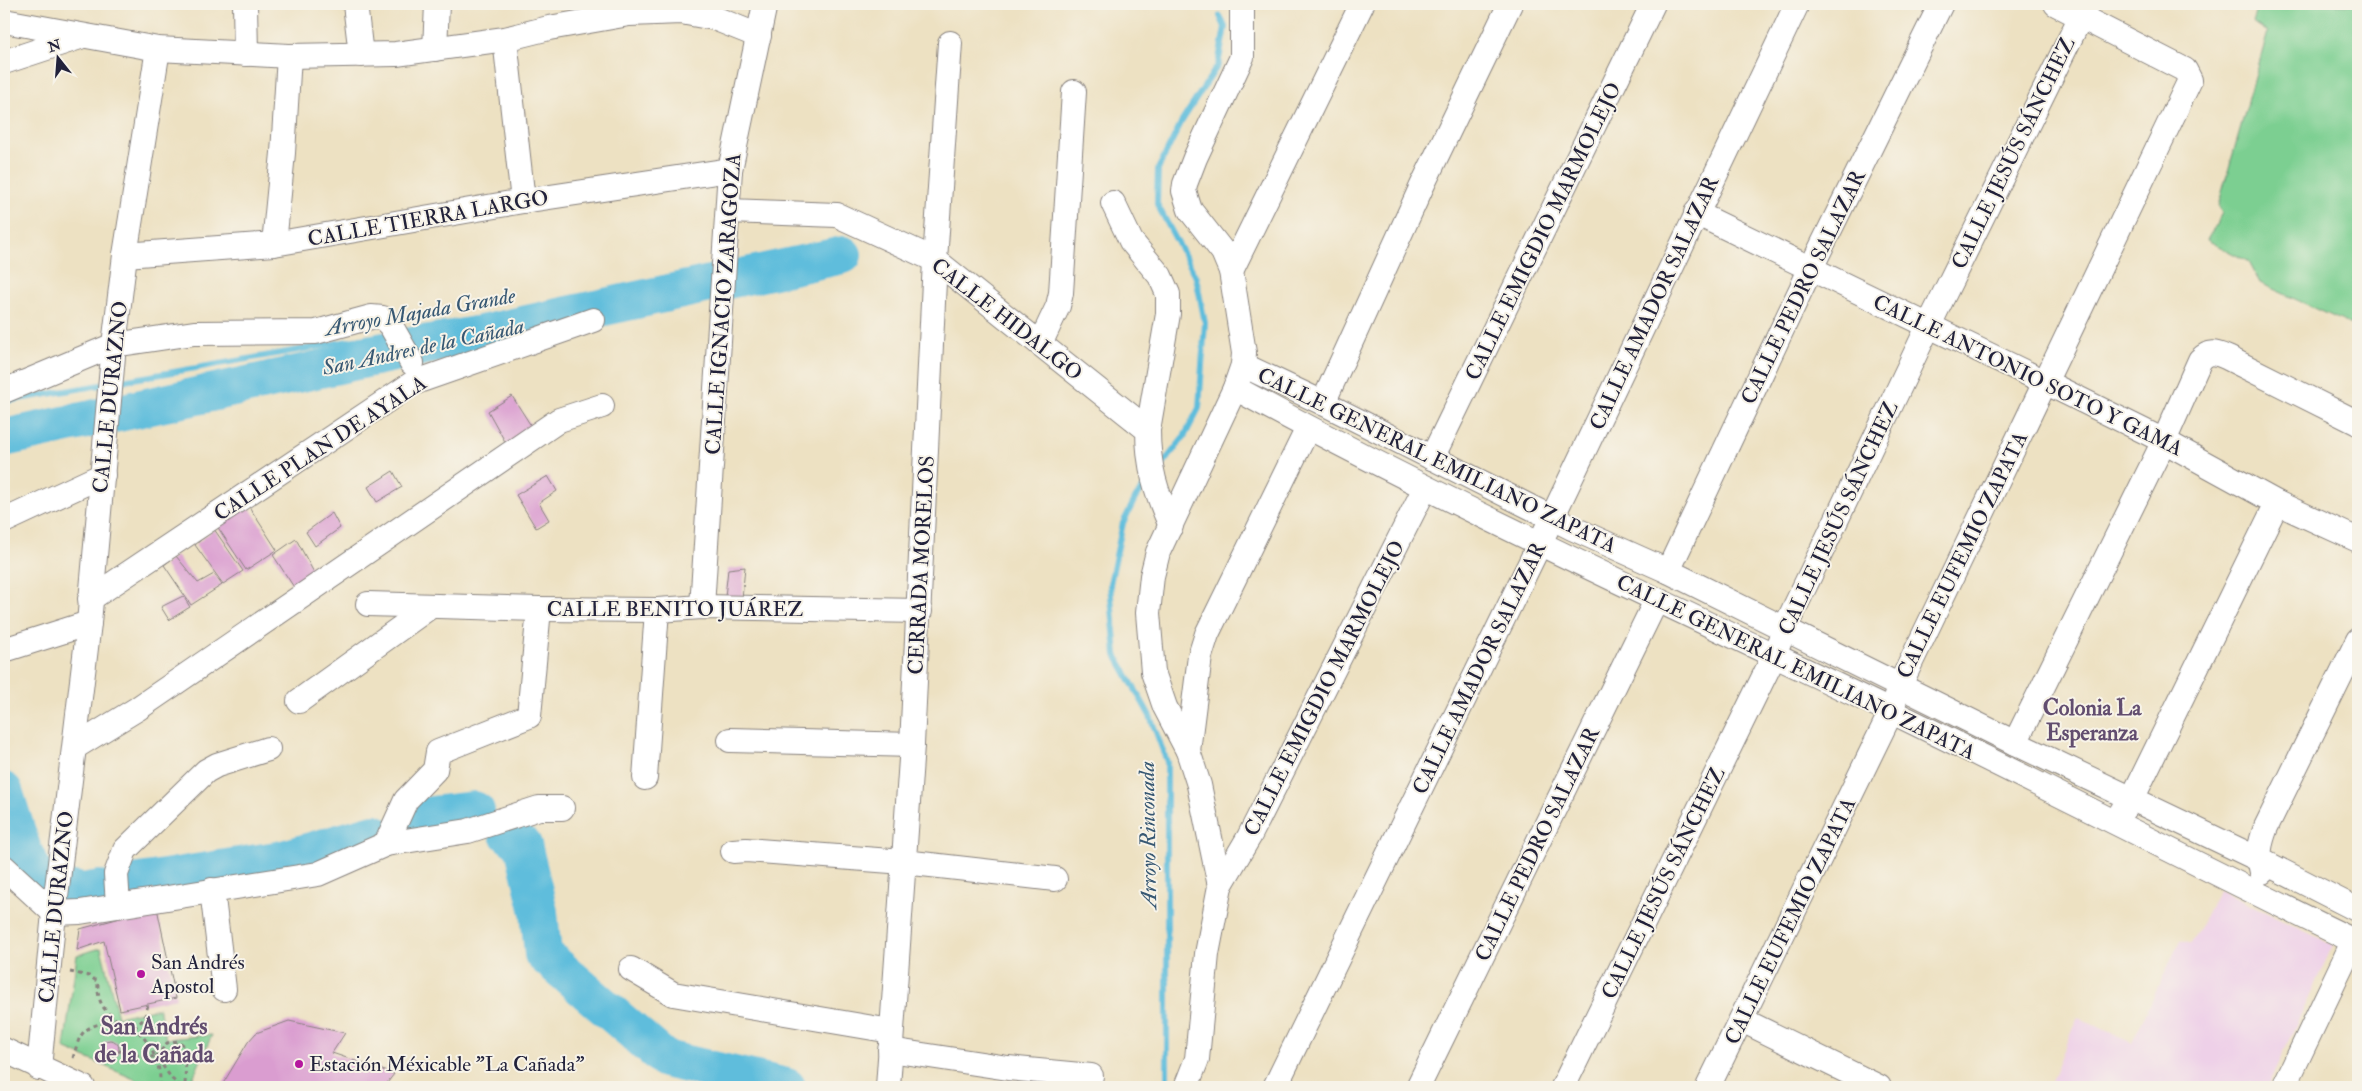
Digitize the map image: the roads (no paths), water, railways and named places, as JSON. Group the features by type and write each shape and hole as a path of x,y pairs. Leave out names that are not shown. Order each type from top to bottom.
{"street":[{"path":"245,4 246,54"},
{"path":"355,4 361,55"},
{"path":"436,49 437,4"},
{"name":"CALLE IGNACIO ZARAGOZA","path":"702,607 730,170 759,36 764,4"},
{"path":"1186,1087 1197,1059 1207,954 1220,886 1199,785 1188,751 1166,707 1153,672 1150,656 1148,613 1152,576 1158,552 1172,526 1235,388 1243,365 1244,353 1231,270 1223,252 1190,210 1184,191 1184,184 1242,57 1242,4"},
{"path":"1231,270 1362,4"},
{"path":"1323,403 1422,186 1510,4"},
{"name":"CALLE EMIGDIO MARMOLEJO","path":"1432,458 1653,4"},
{"name":"CALLE AMADOR SALAZAR","path":"1275,1087 1539,544 1797,4"},
{"name":"CALLE PEDRO SALAZAR","path":"1668,571 1812,268 1941,4"},
{"path":"2056,4 2084,10"},
{"name":"CALLE EUFEMIO ZAPATA","path":"1708,1087 1891,712 1899,687 2189,84 2190,77 2186,70 2084,10"},
{"name":"CALLE JESÚS SÁNCHEZ","path":"1563,1087 1774,656 1784,630 1929,325 2084,10"},
{"path":"4,21 158,50 289,56 396,54 505,39 601,18 629,14 681,12 714,18 759,36"},
{"path":"4,62 81,37"},
{"path":"505,39 523,201"},
{"name":"CERRADA MORELOS","path":"888,1087 920,612 935,260 950,43"},
{"name":"CALLE DURAZNO","path":"39,1068 54,914 89,623 114,345 125,255 158,50"},
{"path":"274,244 283,153 289,56"},
{"path":"1040,344 1058,306 1060,293 1074,92"},
{"name":"CALLE TIERRA LARGO","path":"125,255 274,244 523,201 730,170"},
{"path":"1113,203 1131,241 1160,276 1168,294 1168,314 1148,430 1149,468 1159,499 1172,526"},
{"name":"CALLE HIDALGO","path":"728,211 837,215 935,260 1148,430"},
{"name":"CALLE ANTONIO SOTO Y GAMA","path":"1696,213 2045,382 2164,441 2277,502 2358,540"},
{"path":"4,391 114,345 194,333 316,332 371,317 383,318 392,326 412,363"},
{"name":"CALLE PLAN DE AYALA","path":"90,599 413,383 593,320"},
{"path":"2015,743 2164,441 2200,360 2206,354 2213,352 2358,423"},
{"name":"CALLE GENERAL EMILIANO ZAPATA","path":"1243,365 1572,528 1668,571 1899,687 2258,859 2358,910"},
{"name":"CALLE GENERAL EMILIANO ZAPATA","path":"1235,388 1425,488 1656,601 1891,712 2356,941"},
{"path":"75,747 137,709 559,420 602,406"},
{"path":"1188,751 1200,656 1207,634 1308,428"},
{"path":"4,521 103,476"},
{"name":"CALLE EMIGDIO MARMOLEJO","path":"1220,886 1249,838 1425,488"},
{"path":"2114,822 2132,799 2277,502"},
{"name":"CALLE PEDRO SALAZAR","path":"1418,1087 1656,601"},
{"name":"CALLE BENITO JUÁREZ","path":"368,604 539,609 657,610 702,607 920,612"},
{"path":"300,700 431,606"},
{"path":"386,844 406,800 435,770 438,752 529,716 539,609"},
{"path":"645,778 657,610"},
{"path":"4,650 89,623"},
{"path":"2268,898 2258,859 2260,843 2266,827 2358,640"},
{"path":"730,740 912,745"},
{"path":"118,906 116,874 125,850 206,770 268,749"},
{"path":"4,867 54,914 118,906 318,874 386,844 468,831 539,808 562,808"},
{"path":"732,851 746,850 904,862 1055,879"},
{"path":"212,890 224,990"},
{"path":"2284,1087 2356,941"},
{"path":"631,969 674,994 890,1041 1007,1078 1091,1076"},
{"path":"1742,1020 1866,1084"},
{"path":"4,1050 74,1083"}],"waterway":[{"name":"Arroyo Rinconada","path":"1157,471 1184,437 1199,408 1205,323 1196,277 1157,204 1158,169 1182,121 1218,65 1225,27 1220,16"},
{"name":"Arroyo Majada Grande","path":"729,275 843,255"},
{"name":"San Andres de la Cañada","path":"4,438 843,255"},
{"name":"Arroyo Majada Grande","path":"399,332 719,277"},
{"name":"Arroyo Majada Grande","path":"116,382 389,334"},
{"name":"Arroyo Majada Grande","path":"7,401 106,384"},
{"name":"Arroyo Rinconada","path":"1148,482 1136,497 1123,523 1110,584 1116,655 1150,716 1167,762 1167,1087"},
{"name":"San Andres de la Cañada","path":"4,791 23,851 38,879 41,880"},
{"name":"San Andres de la Cañada","path":"414,821 431,815 476,811"},
{"name":"San Andres de la Cañada","path":"134,883 283,859 374,833"},
{"name":"San Andres de la Cañada","path":"508,834 523,845 539,912 543,954 665,1059 787,1087"},
{"name":"San Andres de la Cañada","path":"74,890 83,892 100,889"}],"place":[{"name":"San Andrés Apostol","path":"141,974"},
{"name":"Estación Méxicable \"La Cañada\"","path":"299,1064"}],"district":[{"name":"Colonia La Esperanza","path":"2092,720"},
{"name":"San Andrés de la Cañada","path":"154,1040"}]}
